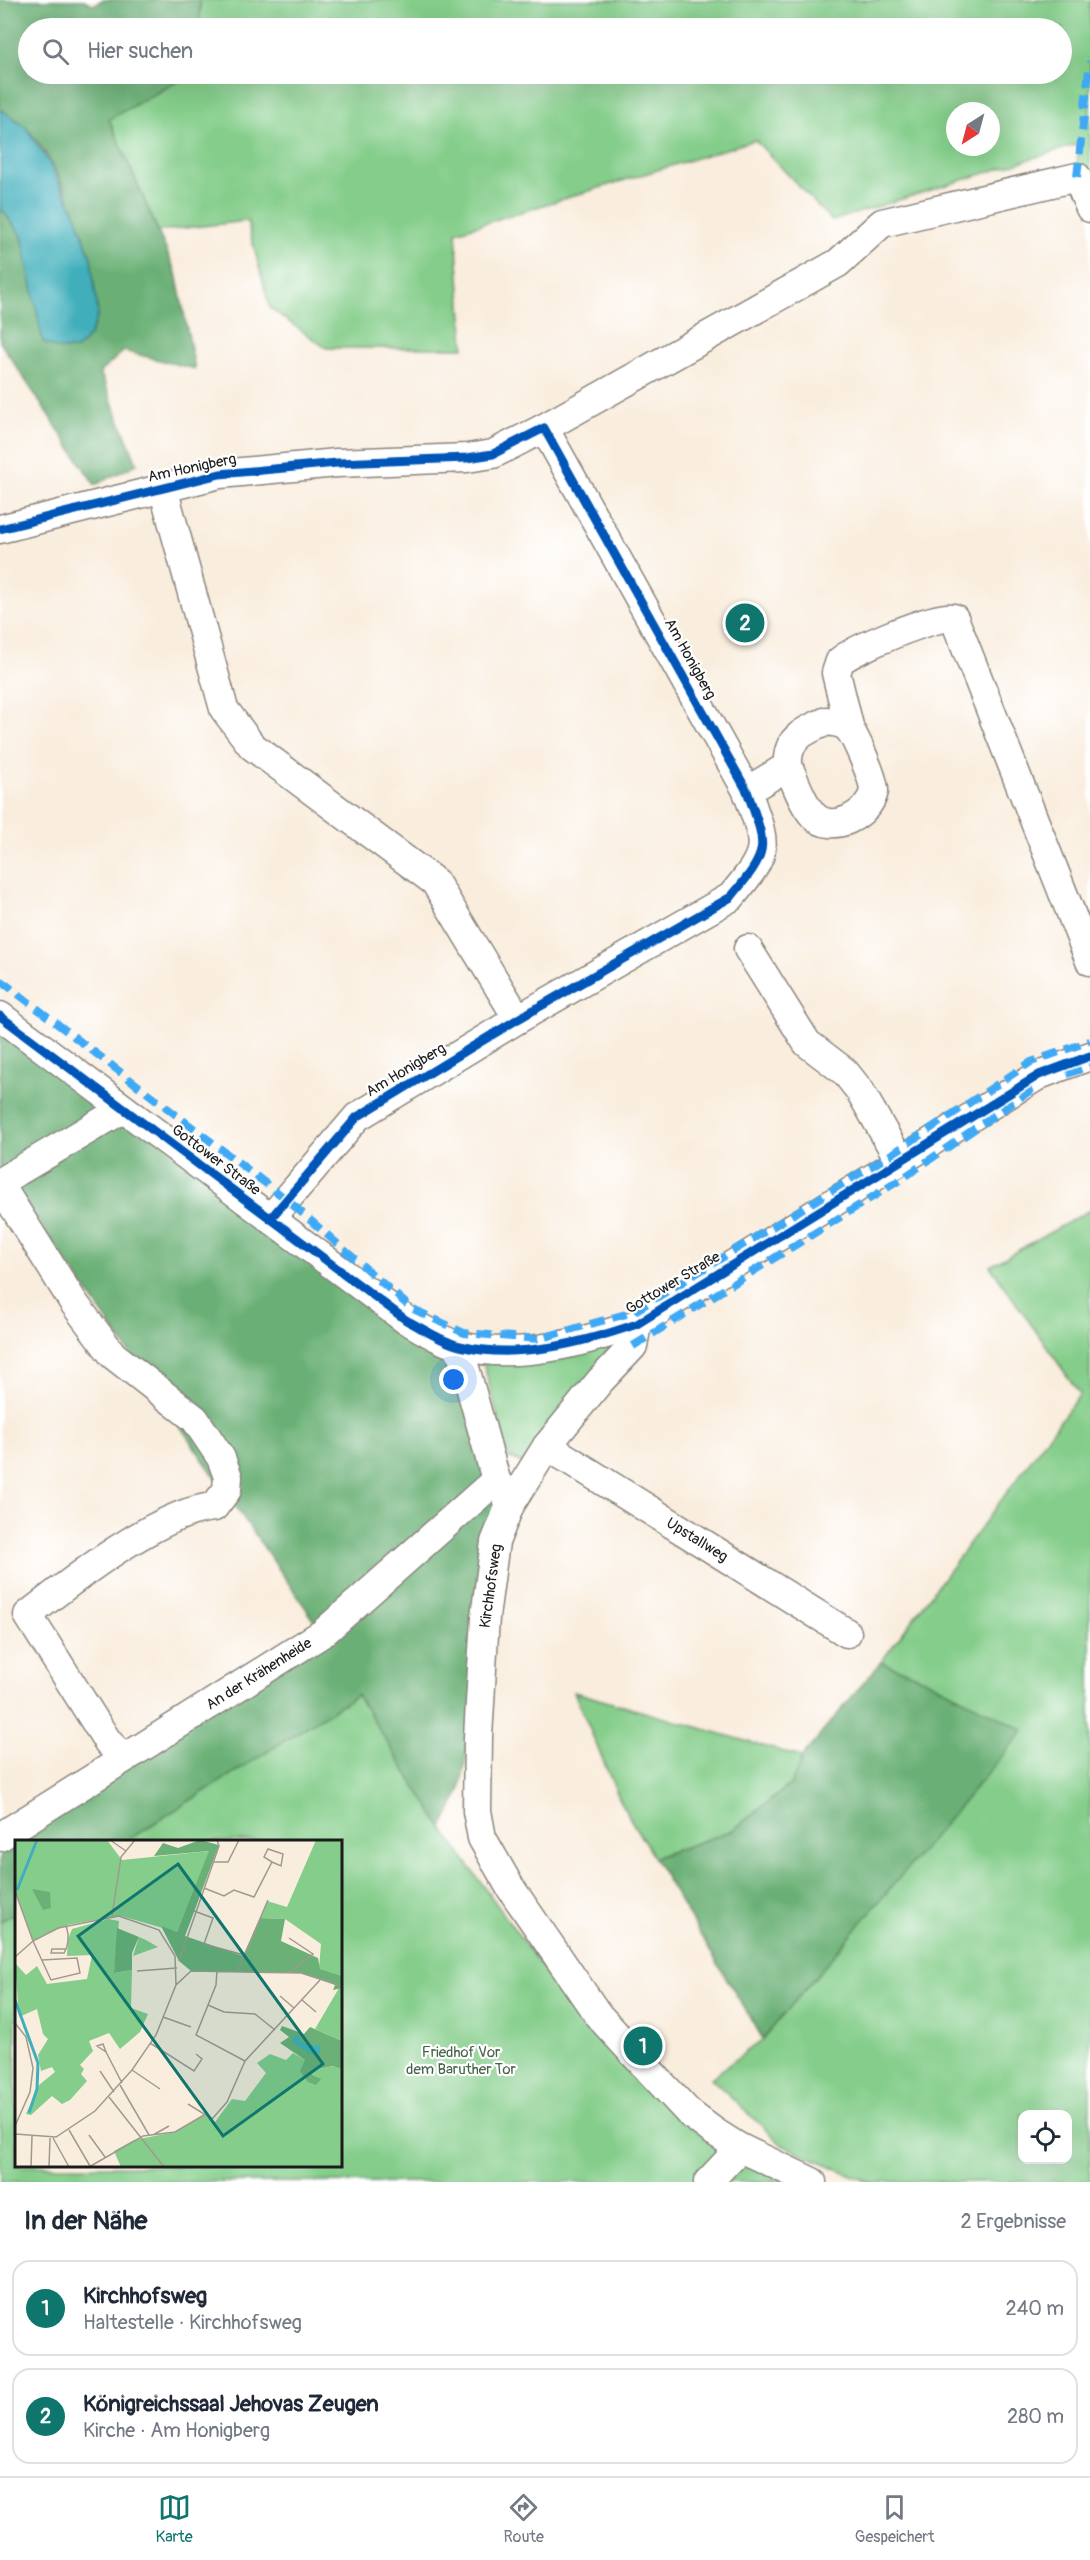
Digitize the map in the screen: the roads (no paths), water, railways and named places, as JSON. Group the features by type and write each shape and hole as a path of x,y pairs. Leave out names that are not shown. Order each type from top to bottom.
{"street":[{"path":"544,428 838,263 882,223 1077,177 1090,208"},
{"name":"Am Honigberg","path":"0,529 220,474 337,463 484,455 511,446 544,428 747,791 764,839 756,867 731,897 518,1019 357,1117 270,1219"},
{"name":"Am Honigberg","path":"163,488 224,709 252,746 435,882 518,1019"},
{"path":"850,730 844,725 827,721 801,733 794,739 788,753 788,766 815,817 831,825 839,824 861,812 872,798 874,783 850,730 836,673 840,661 930,621 948,616 954,618 1090,960"},
{"path":"747,791 788,766"},
{"path":"748,949 807,1043 845,1072 860,1091 900,1161"},
{"name":"Gottower Straße","path":"0,1016 406,1320 459,1346 499,1350 540,1350 603,1336 637,1324 1039,1075 1090,1056"},
{"path":"123,1109 0,1184 74,1304 113,1355 195,1419 221,1458 228,1477 227,1490 214,1507 186,1513 87,1568 28,1615 108,1742 124,1758"},
{"name":"Kirchhofsweg","path":"637,1324 633,1346 600,1381 547,1446 510,1505 495,1542 485,1617 477,1758 477,1811 483,1838 510,1887 598,2015 689,2113 740,2148 812,2182"},
{"path":"459,1346 496,1480 510,1505"},
{"name":"Upstallweg","path":"547,1446 847,1633"},
{"name":"An der Krähenheide","path":"0,1837 323,1633 496,1480"},
{"path":"708,2182 740,2148"}],"water":[{"path":"0,109 26,127 50,164 76,215 91,258 98,315 90,335 77,349 58,349 43,342 22,236 0,207"}],"place":[{"name":"Königreichssaal Jehovas Zeugen","path":"745,623"},
{"name":"Kirchhofsweg","path":"643,2046"}],"park label":[{"name":"Friedhof Vor dem Baruther Tor","path":"461,2060"}]}
